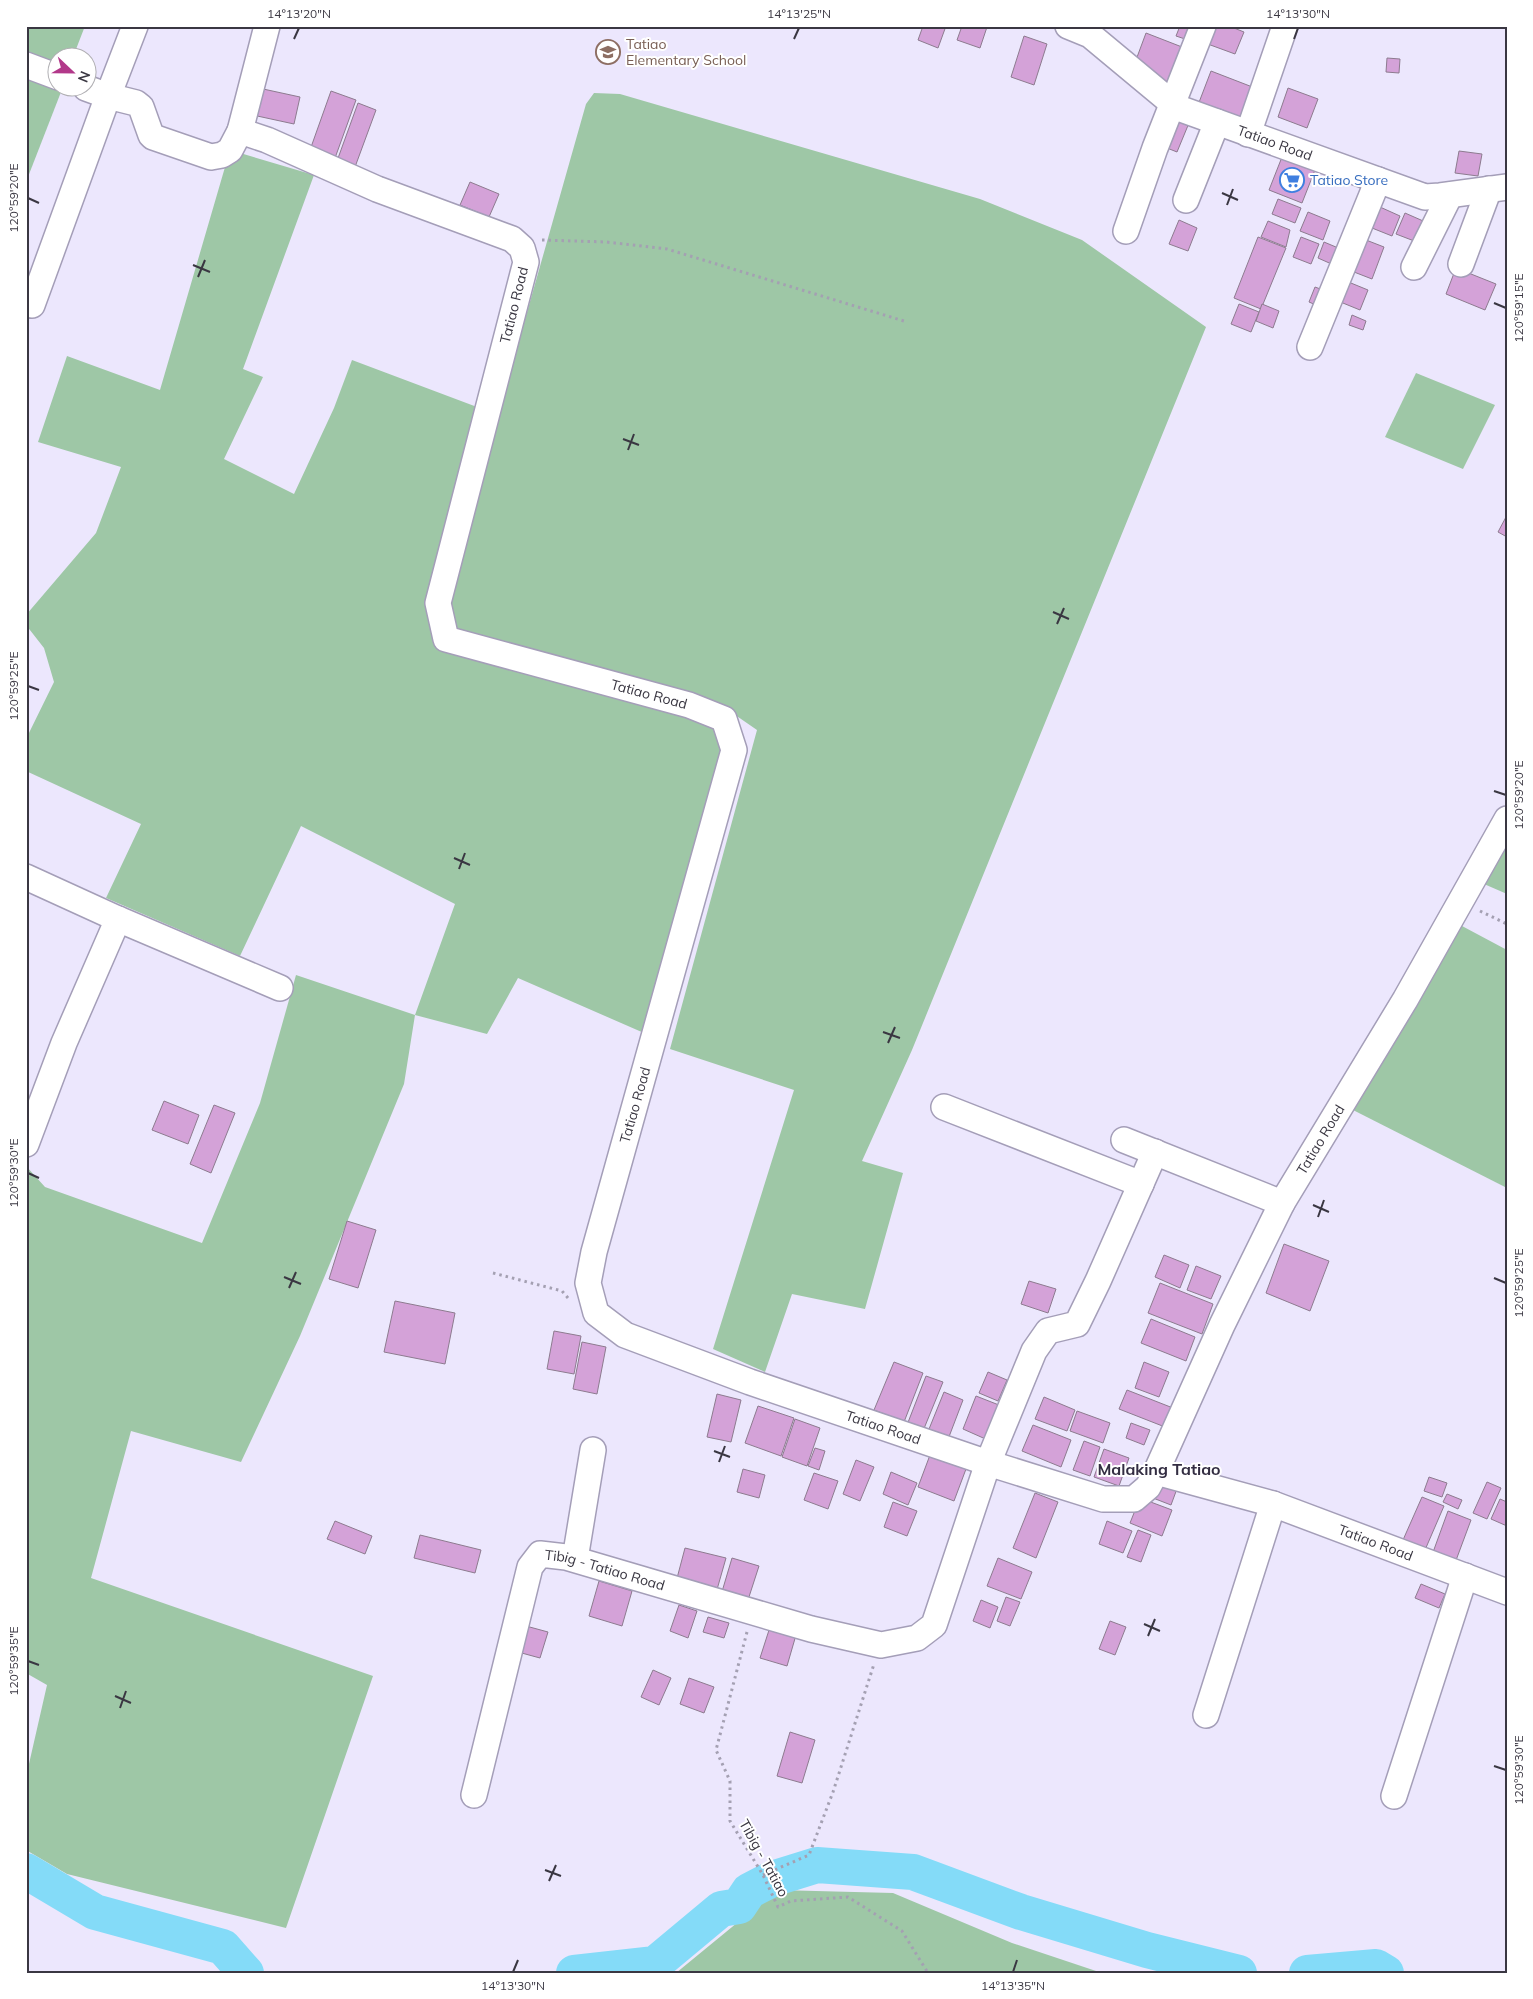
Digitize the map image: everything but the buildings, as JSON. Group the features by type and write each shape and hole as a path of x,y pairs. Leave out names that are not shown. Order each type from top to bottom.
{"street":[{"path":"98,90 135,26"},
{"path":"98,92 130,101 141,107 153,138 211,157 222,155 230,150 240,131 267,26"},
{"path":"1126,232 1155,148 1203,26"},
{"path":"1248,134 1285,26"},
{"name":"Tatiao Road","path":"1084,29 1172,104 1248,134 1425,197 1498,188"},
{"path":"26,65 48,73"},
{"path":"32,305 95,98"},
{"path":"1186,200 1217,122"},
{"path":"240,131 267,140 377,189 512,239"},
{"path":"1310,347 1378,180"},
{"path":"1461,264 1498,188"},
{"path":"1414,267 1450,195"},
{"name":"Tatiao Road","path":"512,239 522,248 526,262 438,604 446,639 689,705 724,719 734,750 594,1252 588,1283 596,1313 625,1335 750,1382 988,1463 1103,1499 1134,1498 1148,1487 1156,1472 1222,1325 1282,1203 1461,902 1507,819"},
{"path":"26,877 118,919 280,988"},
{"path":"26,1144 64,1043 118,919"},
{"path":"944,1107 1141,1184"},
{"path":"1124,1140 1282,1203"},
{"path":"881,1644 917,1638 934,1625 988,1463 1034,1350 1048,1331 1077,1324 1155,1152"},
{"path":"576,1559 593,1450"},
{"name":"Tatiao Road","path":"1156,1472 1273,1504 1507,1592"},
{"path":"1206,1715 1273,1504"},
{"name":"Tibig - Tatiao Road","path":"474,1795 530,1567 540,1554 576,1559 811,1629 881,1644"},
{"path":"1394,1796 1465,1576"}],"path":[{"path":"512,239 606,242 667,249 904,321"},
{"path":"1461,902 1507,924"},
{"path":"493,1273 562,1291 573,1303 596,1313"},
{"name":"Tibig - Tatiao","path":"752,1612 716,1750 730,1781 730,1821 763,1875 778,1907 791,1900 848,1897 902,1931 928,1973"},
{"path":"763,1875 809,1854 833,1792 881,1644"}],"green space":[{"path":"26,26 85,26 76,48 48,48 48,67 26,58"},
{"path":"26,79 48,87 48,98 59,98 26,182"},
{"path":"594,93 620,94 980,199 1082,240 1206,327 912,1050 862,1161 903,1173 865,1309 792,1294 765,1372 713,1349 794,1090 670,1049 757,730 728,710 454,630 451,603 486,457 586,104"},
{"path":"230,150 314,175 243,369 263,377 224,459 294,494 334,408 352,360 477,407 426,601 435,645 689,715 713,729 723,751 644,1033 518,978 487,1034 415,1015 455,904 301,826 240,956 106,898 141,824 26,771 26,739 54,682 44,648 26,625 26,615 96,533 121,467 38,442 67,356 160,390"},
{"path":"1416,373 1495,405 1463,469 1385,437"},
{"path":"1507,843 1507,894 1484,884"},
{"path":"1462,926 1507,950 1507,1188 1353,1110"},
{"path":"296,975 415,1015 404,1084 300,1336 241,1462 131,1431 91,1578 373,1676 286,1928 67,1874 26,1850 26,1777 47,1685 26,1673 26,1166 45,1187 202,1243 260,1103"},
{"path":"777,1890 893,1893 1012,1943 1102,1973 676,1973"}],"waterway":[{"path":"574,1973 655,1964 721,1909 739,1906 749,1891 772,1879 817,1865 913,1872 1021,1912 1147,1950 1239,1973"},
{"path":"26,1871 95,1912 223,1947 246,1973"},
{"path":"1307,1973 1376,1967 1386,1973"}],"place":[{"name":"Tatiao Elementary School","path":"608,52"},
{"name":"Tatiao Store","path":"1292,180"}],"district":[{"name":"Malaking Tatiao","path":"1159,1469"}]}
